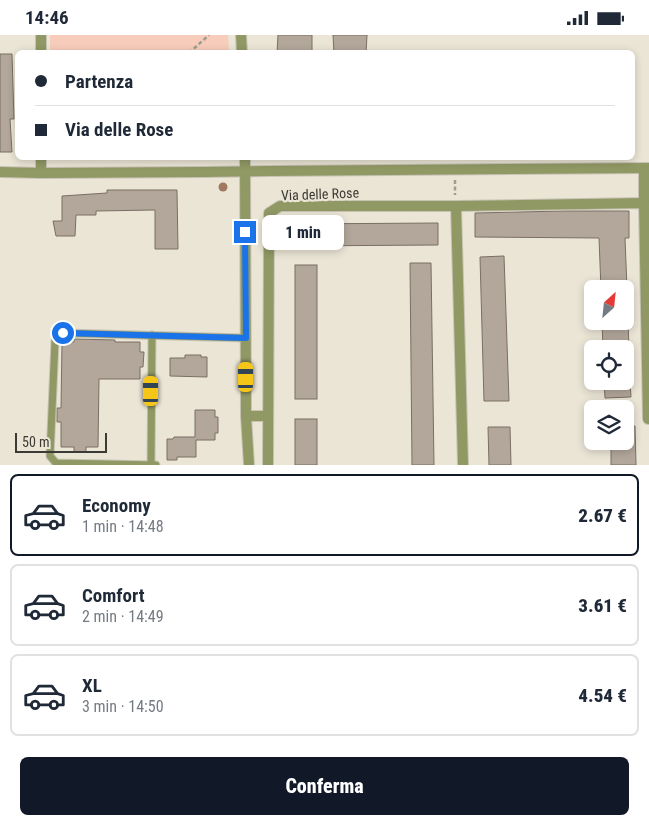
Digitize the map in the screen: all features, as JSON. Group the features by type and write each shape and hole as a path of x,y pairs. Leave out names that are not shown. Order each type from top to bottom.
{"street":[{"path":"40,35 40,50"},
{"path":"241,35 242,50"},
{"path":"41,160 41,173"},
{"path":"245,160 246,416 249,465"},
{"path":"0,172 646,168 644,203 648,419"},
{"name":"Via delle Rose","path":"268,465 269,213 280,206 644,203"},
{"path":"456,206 463,465"},
{"path":"246,416 268,416"}],"lane":[{"path":"156,465 56,463 50,456 54,341 63,333 246,338"},
{"path":"151,465 152,335"}],"path":[{"path":"192,50 209,35"},
{"path":"455,170 456,206"}],"shaded area":[{"path":"50,35 228,35 229,50 50,50"}],"building":[{"path":"278,35 312,35 312,50 277,50"},
{"path":"333,35 367,35 366,50 334,50"},
{"path":"0,54 12,54 14,119 10,119 12,152 0,152"},
{"path":"107,190 177,190 178,249 155,249 155,210 96,211 96,215 76,215 75,236 56,236 53,221 62,221 62,196 107,193"},
{"path":"629,211 629,238 625,238 627,280 601,280 599,238 475,237 475,213"},
{"path":"438,223 438,245 289,246 289,224"},
{"path":"504,256 509,401 484,401 480,257"},
{"path":"410,263 431,263 434,465 412,465"},
{"path":"295,265 317,265 317,399 295,399"},
{"path":"602,330 628,330 629,340 603,340"},
{"path":"74,339 140,342 140,352 144,352 143,367 140,367 140,379 99,379 98,447 86,447 86,452 74,452 74,447 61,447 61,422 57,422 57,408 61,408 62,342 74,342"},
{"path":"185,355 207,357 207,377 170,376 170,358 185,358"},
{"path":"605,390 631,390 631,397 605,398"},
{"path":"195,410 215,410 215,417 218,417 218,433 215,433 215,440 196,440 196,457 177,457 177,460 167,460 167,439 195,437"},
{"path":"295,419 317,419 317,465 295,465"},
{"path":"635,426 636,465 611,465 611,450 634,450"},
{"path":"488,427 510,427 511,465 489,465"}],"route":[{"path":"63,333 246,338 245,232"}]}
